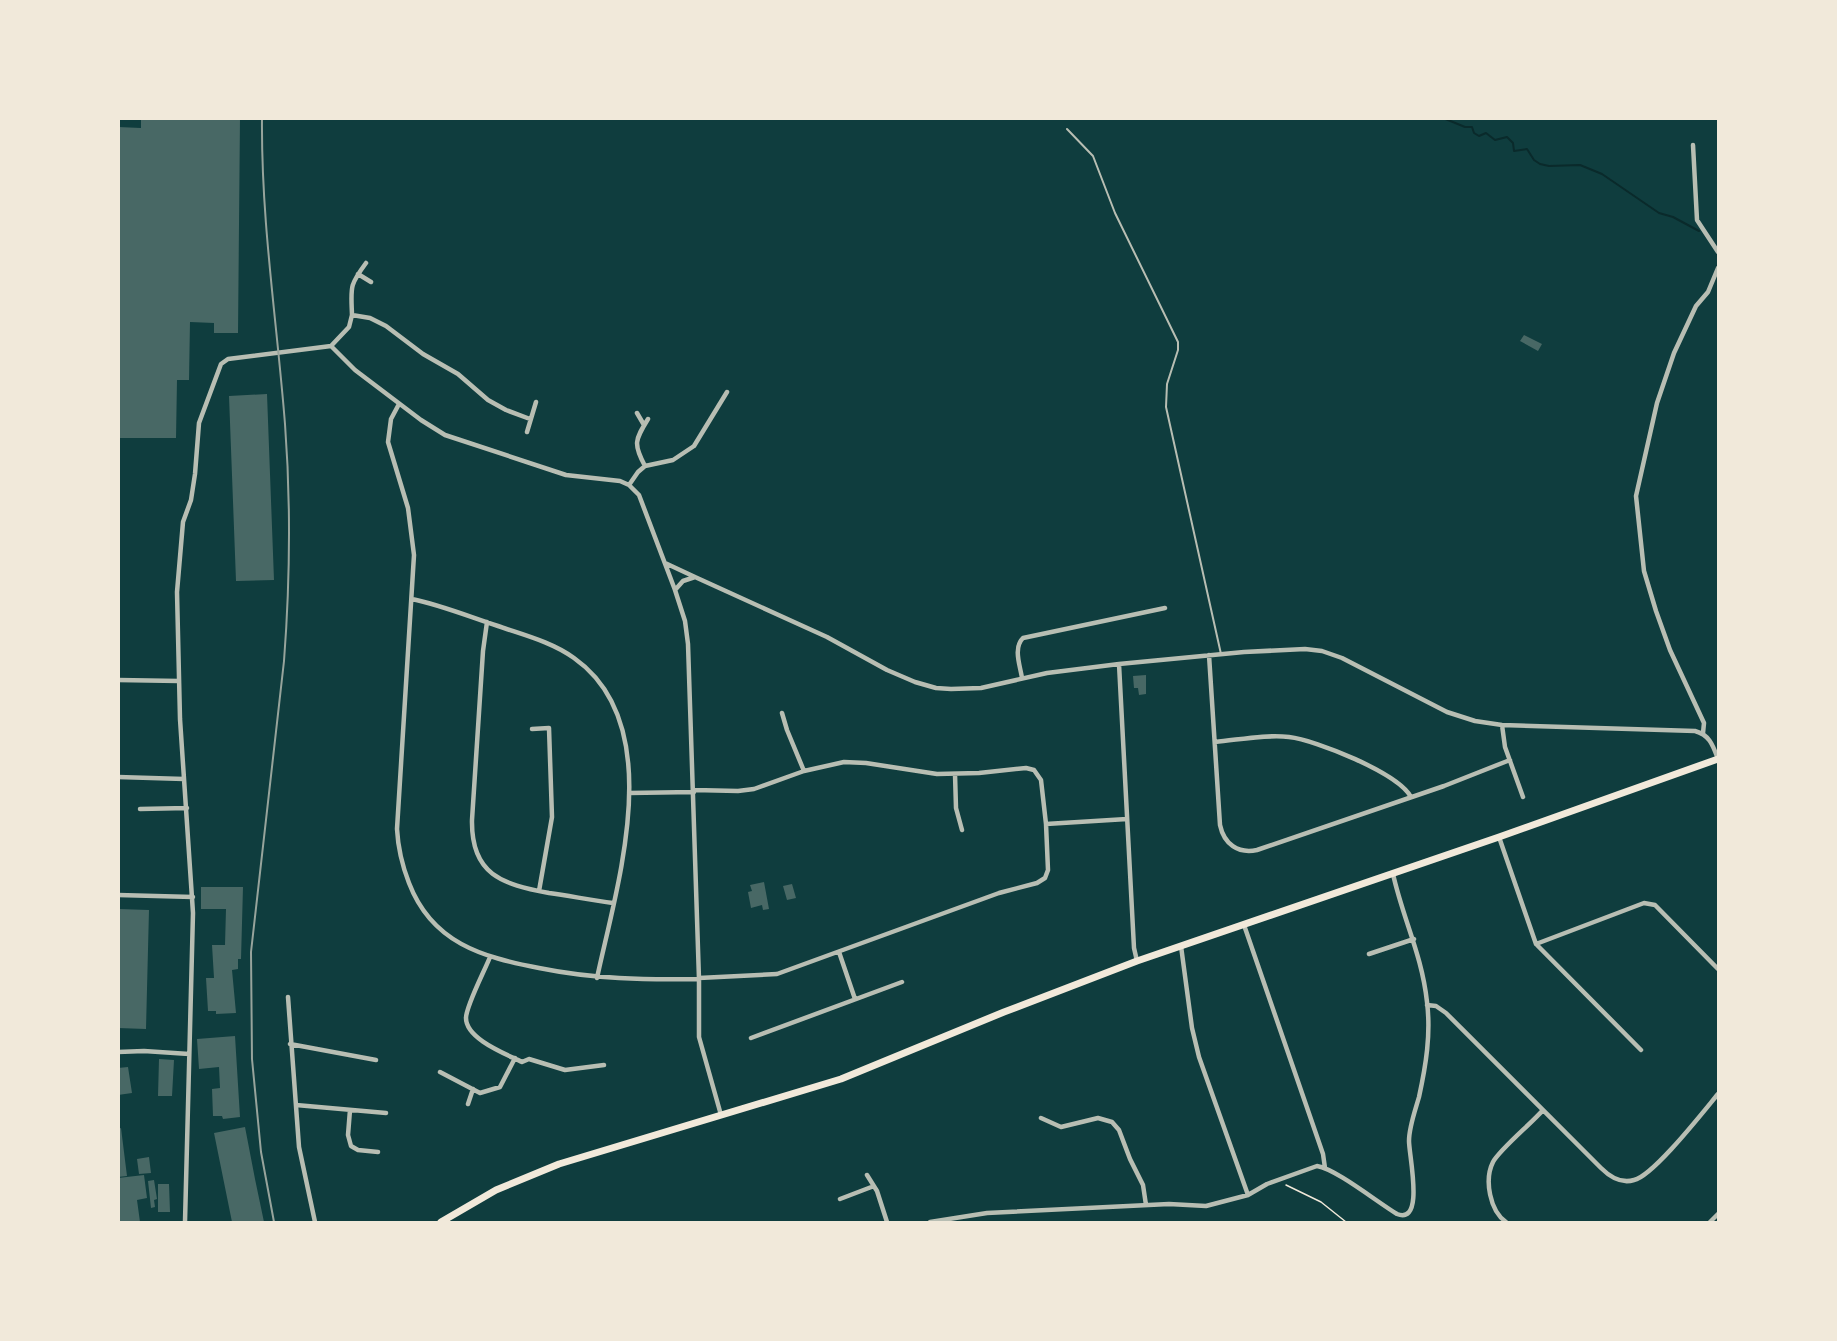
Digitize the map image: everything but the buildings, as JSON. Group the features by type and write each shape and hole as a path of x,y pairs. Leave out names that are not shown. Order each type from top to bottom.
{"main road":[{"path":"441,1222 496,1190 559,1164 841,1079 1004,1012 1137,961 1719,759"}],"street":[{"path":"1693,145 1697,220 1719,252"},
{"path":"185,1222 193,897 184,779 177,591 182,532 194,485 199,423 222,364 228,359 331,346 349,327 352,315 350,292 366,263"},
{"path":"1703,733 1704,723 1670,650 1644,571 1636,496 1657,403 1674,353 1696,306 1708,292 1719,268"},
{"path":"358,274 370,282"},
{"path":"352,315 370,318 386,326 423,354 458,374 488,400 530,419"},
{"path":"331,346 355,370 399,404 433,428 456,440 566,475 616,481 629,485 642,501 675,590 684,621 689,656 699,1037 721,1115"},
{"path":"629,485 645,466 673,460 694,447 728,392"},
{"path":"527,432 536,402"},
{"path":"399,404 391,419 388,442 412,526 414,555 398,838 401,860 416,899 434,924 454,940 490,957 566,974 597,978 627,980 771,975 999,893 1041,881 1046,876 1049,863 1042,784 1038,774 1024,768 955,774 855,762 833,763 754,789 730,792 629,793"},
{"path":"637,413 644,425"},
{"path":"645,466 635,442 648,419"},
{"path":"665,563 827,637 887,670 922,684 951,689 973,688 1022,678 1119,664 1295,649 1322,651 1342,658 1447,712 1475,721 1502,725 1692,731 1703,733 1709,738 1719,759"},
{"path":"675,590 683,581 695,577"},
{"path":"412,599 487,622 561,650 586,667 597,678 612,701 623,728 629,793 626,839 597,978"},
{"path":"1022,678 1017,649 1023,638 1165,608"},
{"path":"487,622 472,838 481,860 492,874 515,886 613,903"},
{"path":"1209,655 1221,831 1228,843 1238,850 1257,850 1411,798 1510,760"},
{"path":"1119,664 1134,948 1137,961"},
{"path":"118,680 179,681"},
{"path":"782,713 804,771"},
{"path":"1502,725 1504,742 1523,797"},
{"path":"532,729 549,728 551,764 552,817 539,891"},
{"path":"1215,742 1284,736 1312,741 1397,782 1411,798"},
{"path":"955,774 955,804 962,830"},
{"path":"118,777 184,779"},
{"path":"140,809 187,808"},
{"path":"1046,824 1127,819"},
{"path":"1499,837 1536,944 1641,1050"},
{"path":"930,1222 981,1213 1146,1205 1206,1206 1250,1194 1262,1186 1312,1166 1325,1168 1397,1214 1405,1215 1411,1211 1413,1188 1409,1134 1427,1055 1427,1005 1423,972 1393,874"},
{"path":"118,895 193,897"},
{"path":"1536,944 1644,903 1650,903 1655,905 1719,969"},
{"path":"1244,925 1325,1161 1325,1168"},
{"path":"1369,954 1414,939"},
{"path":"1181,946 1192,1028 1199,1057 1250,1194"},
{"path":"839,952 855,999"},
{"path":"490,957 466,1014 469,1028 478,1038 522,1062 529,1059 565,1070 604,1065"},
{"path":"751,1038 902,982"},
{"path":"288,997 290,1044 302,1161 315,1222"},
{"path":"1427,1005 1436,1006 1446,1013 1608,1175 1616,1179 1630,1181 1650,1172 1719,1094"},
{"path":"290,1044 376,1060"},
{"path":"118,1052 189,1053"},
{"path":"440,1072 480,1093 500,1087 515,1058"},
{"path":"468,1104 473,1089"},
{"path":"296,1106 386,1113"},
{"path":"350,1110 348,1134 351,1146 358,1150 378,1152"},
{"path":"1506,1222 1497,1214 1492,1205 1490,1179 1492,1164 1543,1110"},
{"path":"1041,1119 1061,1126 1104,1118 1116,1125 1143,1185 1146,1205"},
{"path":"867,1175 874,1186 887,1222"},
{"path":"840,1199 874,1186"},
{"path":"1710,1222 1719,1214"}],"lane":[{"path":"1067,129 1093,156 1115,213 1178,342 1178,350 1167,384 1166,407 1221,654"}],"path":[{"path":"1277,1180 1321,1202 1346,1222"}],"waterway":[{"path":"1443,118 1465,127 1472,127 1474,133 1479,136 1486,133 1495,140 1507,137 1513,143 1514,151 1527,149 1534,160 1540,164 1580,165 1602,174 1659,213 1673,217 1699,231"}],"railway":[{"path":"262,118 264,195 285,424 289,513 288,602 284,661 251,952 252,1059 261,1152 274,1222"}]}
